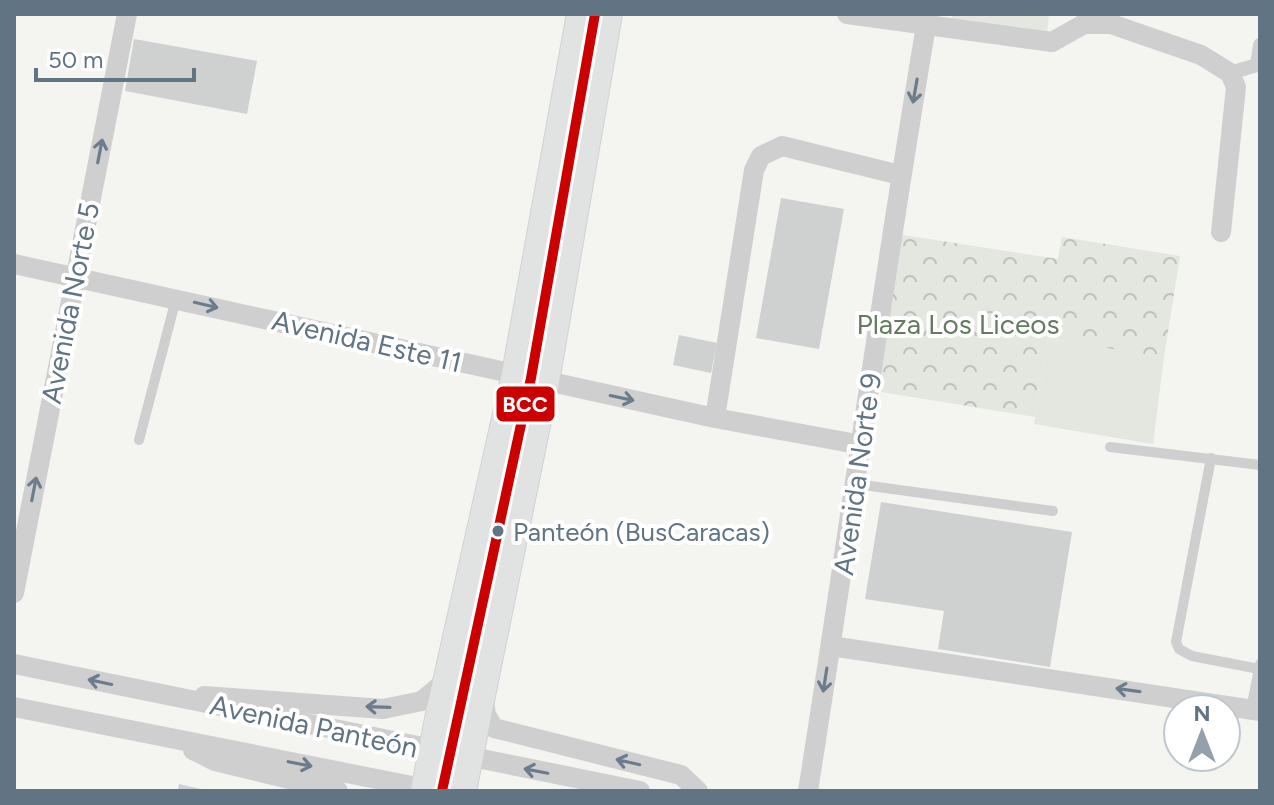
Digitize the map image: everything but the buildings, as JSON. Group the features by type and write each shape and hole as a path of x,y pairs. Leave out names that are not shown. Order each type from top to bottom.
{"main road":[{"path":"465,705 447,680 531,378 581,14"},
{"path":"462,791 465,705 608,14"},
{"path":"425,791 465,705"}],"street":[{"name":"Avenida Norte 5","path":"14,593 127,14"},
{"path":"847,14 927,20 1052,42 1084,24 1111,24 1201,55 1230,73 1236,87 1221,232"},
{"name":"Avenida Norte 9","path":"808,791 900,175 927,20"},
{"path":"1230,73 1257,65 1260,45"},
{"path":"715,418 754,170 761,156 782,146 900,175"},
{"name":"Avenida Este 11","path":"14,264 715,418 862,445"},
{"path":"831,646 1256,710"},
{"name":"Avenida Panteón","path":"14,664 640,791"},
{"name":"Avenida Panteón","path":"177,697 226,695 383,709 422,701 447,680"},
{"path":"465,705 486,715 494,728 681,775 698,791"},
{"name":"Avenida Panteón","path":"14,707 439,791"},
{"name":"Avenida Panteón","path":"168,738 215,761 338,791"}],"lane":[{"path":"531,378 595,14"},
{"path":"139,440 176,299"},
{"path":"1110,447 1260,465"},
{"path":"1211,458 1176,642 1179,649 1192,656 1259,666 1256,710"},
{"path":"856,484 1053,511"},
{"path":"439,791 465,705"}],"green space":[{"path":"952,14 1049,14 1047,33 952,20"},
{"name":"Plaza Los Liceos","path":"890,233 1058,259 1062,237 1180,256 1164,357 1048,339 1035,417 869,390"},
{"path":"1048,339 1164,357 1153,444 1034,424"}],"transit line":[{"name":"BCC","path":"442,791 531,378 595,14"}],"place":[{"name":"Panteón (BusCaracas)","path":"498,531"}]}
